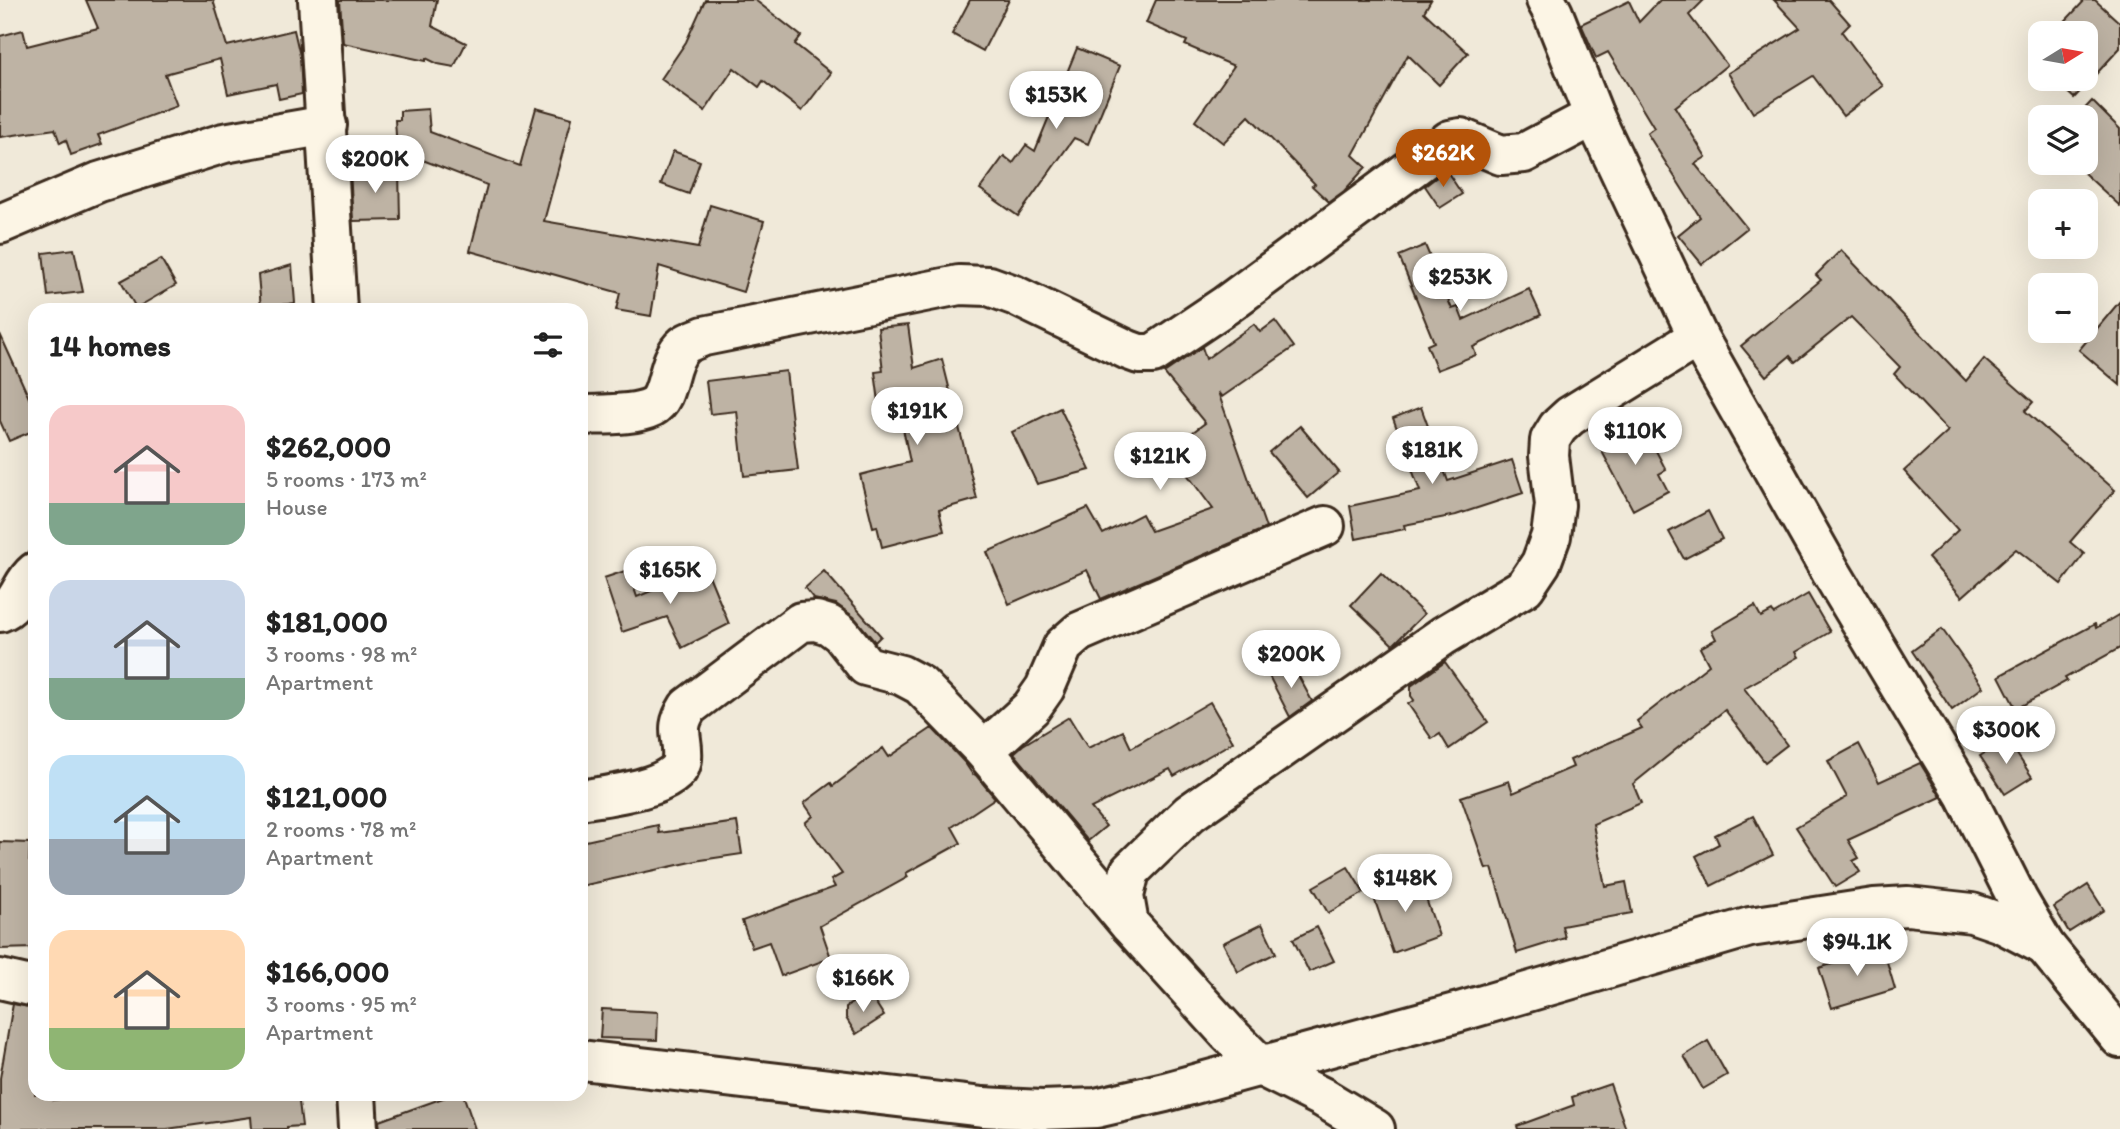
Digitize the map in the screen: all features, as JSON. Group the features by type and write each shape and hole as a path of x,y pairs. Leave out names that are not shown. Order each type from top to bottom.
{"street":[{"path":"318,0 337,303"},
{"path":"1546,0 1594,116 1698,337 1831,572 1965,795 2018,900 2045,946 2120,1038"},
{"path":"588,415 640,411 655,406 665,390 674,356 685,343 704,336 959,285 989,286 1049,311 1128,350 1139,354 1153,354 1226,306 1450,139 1461,138 1501,155 1524,153 1594,116"},
{"path":"0,224 99,182 224,143 327,125"},
{"path":"1129,924 1124,896 1130,871 1190,813 1443,636 1525,587 1542,563 1551,536 1555,505 1549,456 1550,440 1558,427 1570,416 1698,337"},
{"path":"984,751 1031,708 1045,688 1063,646 1079,632 1325,526"},
{"path":"0,612 8,610 17,600 28,578"},
{"path":"588,799 670,779 682,764 679,732 681,718 688,707 801,622 816,621 829,625 841,634 866,666 901,676 920,685 984,751 1129,924 1262,1067 1322,1097 1375,1129"},
{"path":"588,1061 983,1107 1042,1110 1096,1108 1262,1067 1750,927 1791,920 1874,908 1940,908 1972,913 2001,923 2045,946"},
{"path":"0,979 28,985"},
{"path":"356,1101 358,1129"}],"building":[{"path":"86,0 213,0 227,46 294,30 300,56 302,94 279,99 276,84 228,94 220,59 165,74 177,106 98,135 102,144 71,155 66,140 60,143 55,129 0,137 0,36 23,30 27,46 98,28"},
{"path":"340,0 437,0 432,26 466,43 454,67 426,58 426,61 343,43"},
{"path":"705,0 755,0 801,36 795,44 831,73 802,111 763,81 759,87 734,68 705,111 661,79 686,42"},
{"path":"970,0 1009,0 983,51 952,34"},
{"path":"1156,0 1431,0 1424,12 1468,53 1439,85 1408,55 1353,155 1366,167 1344,191 1329,202 1249,116 1223,143 1195,121 1234,66 1185,45 1187,41 1146,23"},
{"path":"1660,0 1704,0 1689,15 1727,65 1675,107 1706,157 1695,164 1747,228 1702,264 1678,235 1700,217 1647,133 1654,128 1608,52 1596,58 1581,24 1629,1 1639,22"},
{"path":"1774,0 1829,0 1850,24 1842,32 1883,86 1843,116 1813,76 1753,113 1728,73 1800,28"},
{"path":"2085,0 2095,0 2120,23 2120,48 2098,72 2098,21 2065,21"},
{"path":"1077,48 1120,66 1088,144 1074,138 1018,216 980,189 1004,156 1013,163 1026,145 1035,151"},
{"path":"2066,91 2080,91 2074,98"},
{"path":"2098,107 2120,129 2120,206 2086,175 2098,175"},
{"path":"536,108 572,118 544,221 698,248 710,205 764,221 743,292 659,266 651,316 616,310 620,293 470,251 487,185 397,150 395,120 400,120 400,111 428,109 430,132 520,166"},
{"path":"673,151 700,161 689,194 661,184"},
{"path":"399,170 400,220 353,221 350,171"},
{"path":"1446,170 1462,194 1440,208 1425,186"},
{"path":"1425,245 1452,309 1458,307 1463,320 1529,289 1541,315 1473,347 1476,355 1437,370 1427,345 1434,342 1399,256"},
{"path":"74,249 83,292 48,296 43,253"},
{"path":"1841,250 1966,381 1984,359 2033,402 2025,411 2115,490 2070,542 2084,554 2061,584 2016,549 1962,597 1928,558 1958,530 1904,471 1948,431 1894,374 1900,367 1851,317 1795,362 1790,356 1766,376 1741,346 1821,280 1816,275"},
{"path":"161,259 176,285 145,303 133,303 121,281"},
{"path":"292,265 295,303 261,303 258,275"},
{"path":"2120,301 2120,385 2079,350 2085,343 2098,343 2098,327"},
{"path":"1275,321 1294,347 1222,397 1218,392 1266,528 1101,599 1087,570 1009,604 987,552 1088,508 1103,534 1142,514 1151,531 1213,509 1169,450 1205,423 1164,373 1202,347 1206,359 1254,324 1260,332"},
{"path":"908,325 914,368 942,359 977,499 939,510 944,531 882,547 877,526 873,527 860,475 910,462 897,400 879,402 875,372 883,371 878,328"},
{"path":"0,334 28,396 28,433 9,441 0,421"},
{"path":"786,371 798,470 744,476 737,411 710,414 706,381"},
{"path":"1421,407 1448,481 1512,460 1523,493 1456,515 1404,525 1405,529 1356,539 1350,506 1420,491 1393,418"},
{"path":"1060,408 1090,470 1037,484 1012,432"},
{"path":"1300,426 1339,472 1308,498 1269,452"},
{"path":"1634,426 1645,447 1652,443 1666,470 1659,474 1668,491 1633,510 1598,444"},
{"path":"1708,511 1722,539 1684,559 1669,532"},
{"path":"706,568 729,624 682,648 667,617 622,632 604,578 628,570 637,597"},
{"path":"824,571 881,636 875,642 854,617 836,604 814,599 805,588"},
{"path":"1381,573 1424,614 1393,645 1351,605"},
{"path":"1808,594 1830,632 1796,652 1799,657 1744,688 1787,745 1765,762 1725,710 1633,784 1641,803 1593,824 1605,886 1626,882 1632,913 1562,926 1565,938 1517,953 1492,868 1486,869 1461,797 1509,781 1513,793 1573,767 1570,760 1642,728 1637,721 1709,665 1700,648 1716,639 1712,631 1755,606 1761,617 1772,611 1774,614"},
{"path":"2120,614 2120,648 2016,709 1999,676 2095,624 2096,628"},
{"path":"1942,629 1983,687 1952,710 1912,651"},
{"path":"1445,662 1488,722 1449,749 1440,734 1432,739 1408,704 1414,700 1411,686"},
{"path":"1292,664 1312,701 1290,717 1269,676"},
{"path":"1210,702 1233,742 1174,776 1170,769 1091,808 1106,826 1088,841 1014,753 1069,717 1088,748 1123,731 1131,748"},
{"path":"932,728 995,798 952,827 961,843 906,873 908,877 820,926 831,958 781,976 769,942 752,948 742,921 835,887 831,880 842,874 805,823 813,816 804,803 831,783 833,786 883,748 889,757"},
{"path":"2007,739 2032,777 2005,794 1980,756"},
{"path":"1859,744 1879,782 1920,763 1941,797 1848,840 1859,858 1853,861 1860,872 1835,887 1796,827 1847,797 1828,761"},
{"path":"1753,816 1773,855 1711,886 1696,856 1719,844 1715,835"},
{"path":"737,822 742,854 588,884 588,840 658,825 659,833"},
{"path":"0,842 28,843 28,948 0,949"},
{"path":"1348,867 1364,893 1328,913 1313,887"},
{"path":"1418,876 1439,936 1393,953 1372,892"},
{"path":"2088,885 2104,910 2069,932 2054,907"},
{"path":"1262,924 1276,953 1238,972 1223,943"},
{"path":"1317,927 1334,961 1309,972 1293,939"},
{"path":"1883,948 1895,989 1832,1008 1819,968"},
{"path":"861,997 872,997 884,1016 856,1034 846,1018 846,1007"},
{"path":"13,1004 28,1007 28,1101 299,1101 302,1126 252,1129 251,1117 167,1129 0,1129 0,1078"},
{"path":"602,1009 658,1012 657,1040 600,1038"},
{"path":"1708,1041 1727,1075 1703,1089 1684,1056"},
{"path":"1610,1084 1626,1129 1518,1129 1517,1126 1574,1105 1572,1097"},
{"path":"435,1101 465,1101 475,1129 380,1129 379,1121"}]}
